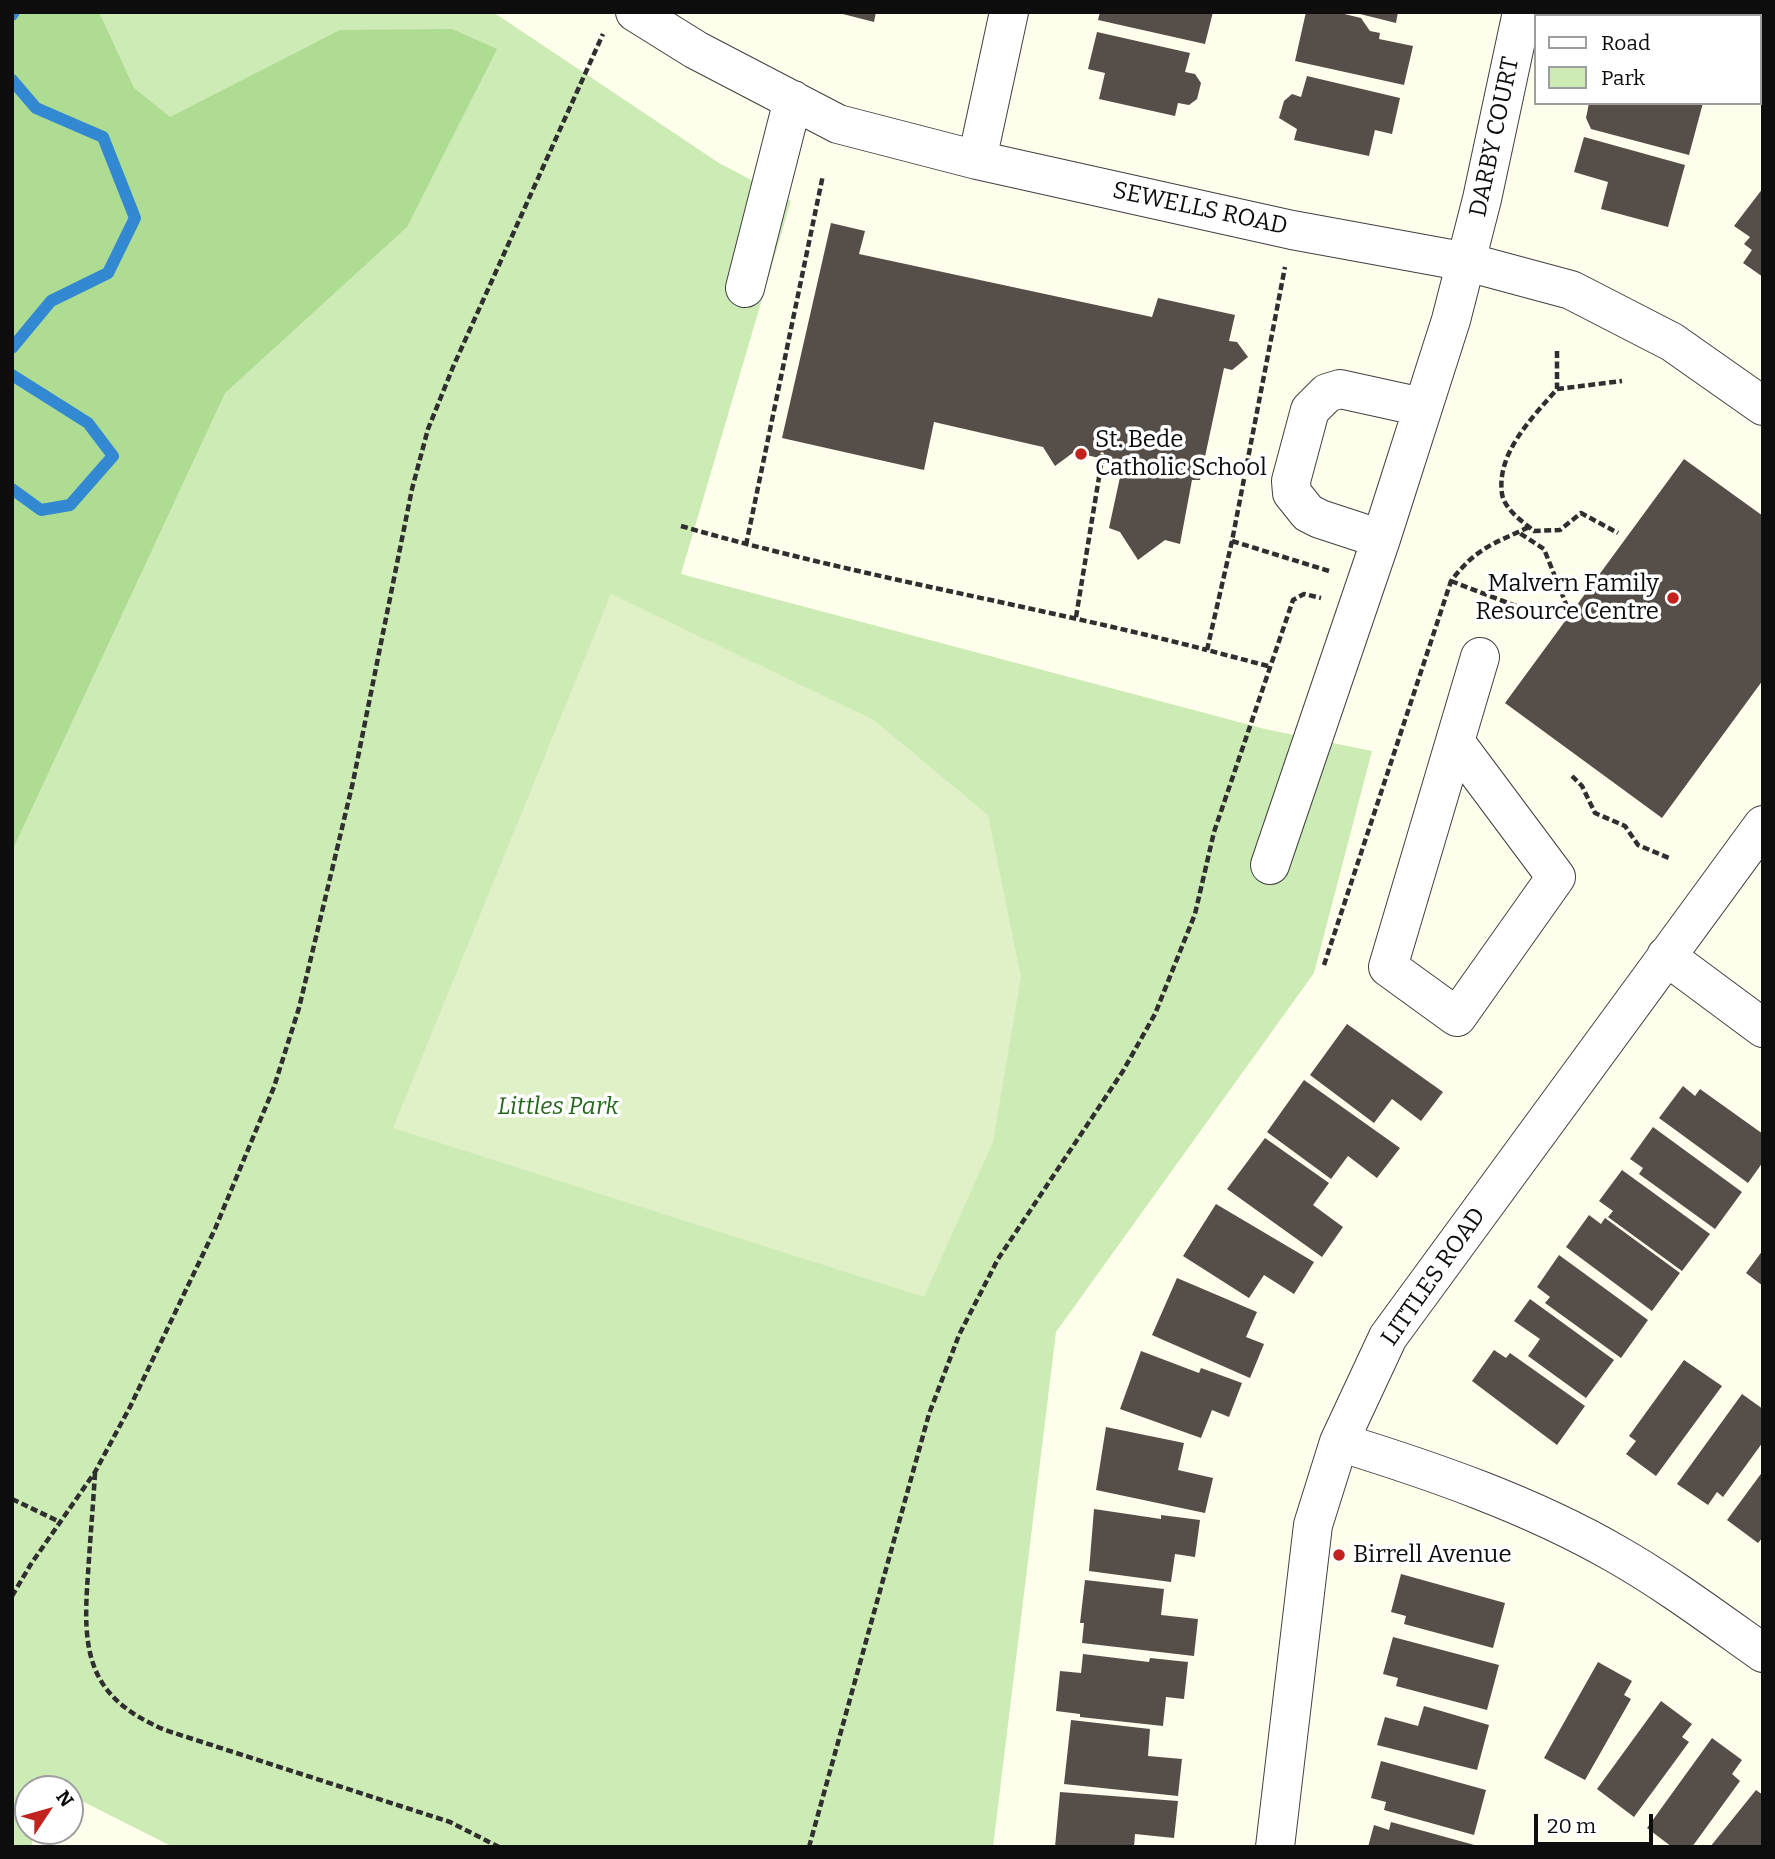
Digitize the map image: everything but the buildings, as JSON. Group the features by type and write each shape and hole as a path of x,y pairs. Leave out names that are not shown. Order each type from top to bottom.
{"street":[{"path":"977,160 1009,12"},
{"name":"DARBY COURT","path":"1270,865 1381,539 1467,262 1522,12"},
{"name":"SEWELLS ROAD","path":"621,18 696,50 838,124 977,160 1292,230 1467,262 1571,290 1672,342 1763,406"},
{"path":"744,288 793,100"},
{"path":"1381,539 1308,513 1292,494 1291,481 1310,410 1327,393 1340,389 1422,407"},
{"path":"1456,743 1556,877 1457,1017 1388,967 1480,657"},
{"name":"LITTLES ROAD","path":"1275,1847 1313,1524 1339,1442 1388,1337 1763,825"},
{"path":"1666,956 1763,1028"},
{"path":"1339,1442 1398,1460 1524,1510 1616,1554 1763,1653"}],"path":[{"path":"12,1596 95,1472 130,1408 215,1229 285,1056 353,782 412,489 428,429 453,368 621,18"},
{"path":"746,545 823,175"},
{"path":"1207,650 1232,541 1292,230"},
{"path":"1557,351 1557,389 1521,430 1504,465 1502,495 1516,517 1534,531 1560,530 1581,513 1618,533"},
{"path":"1557,389 1622,381"},
{"path":"1076,617 1102,453"},
{"path":"681,526 746,545 1076,617 1268,666"},
{"path":"1324,965 1451,581 1468,559 1529,527"},
{"path":"1451,581 1552,620 1566,604 1544,549 1518,532"},
{"path":"1232,541 1327,570 1333,578"},
{"path":"809,1847 940,1380 959,1335 998,1259 1127,1065 1155,1014 1195,914 1214,832 1268,666 1293,600 1304,593 1322,598 1329,596"},
{"path":"1572,776 1582,786 1595,813 1625,826 1638,845 1670,858"},
{"path":"95,1472 85,1624 91,1664 113,1697 136,1716 165,1730 450,1822 499,1847"},
{"path":"12,1499 60,1522"}],"green space":[{"name":"Littles Park","path":"12,12 493,12 719,163 791,201 681,574 1265,729 1372,751 1314,973 1056,1332 993,1847 173,1847 84,1802 84,1775 14,1775 14,1845 32,1847 12,1847"},
{"path":"12,12 99,12 134,88 170,117 340,30 452,29 497,49 407,227 225,393 12,851"},
{"path":"611,594 874,720 988,815 1021,977 993,1142 924,1297 393,1128"}],"waterway":[{"path":"12,80 36,108 103,137 135,218 108,273 51,301 12,348"},
{"path":"12,375 88,423 113,456 70,505 41,510 12,489"}],"place":[{"name":"St. Bede Catholic School","path":"1081,454"},
{"name":"Malvern Family Resource Centre","path":"1673,598"},
{"name":"Birrell Avenue","path":"1339,1555"}]}
